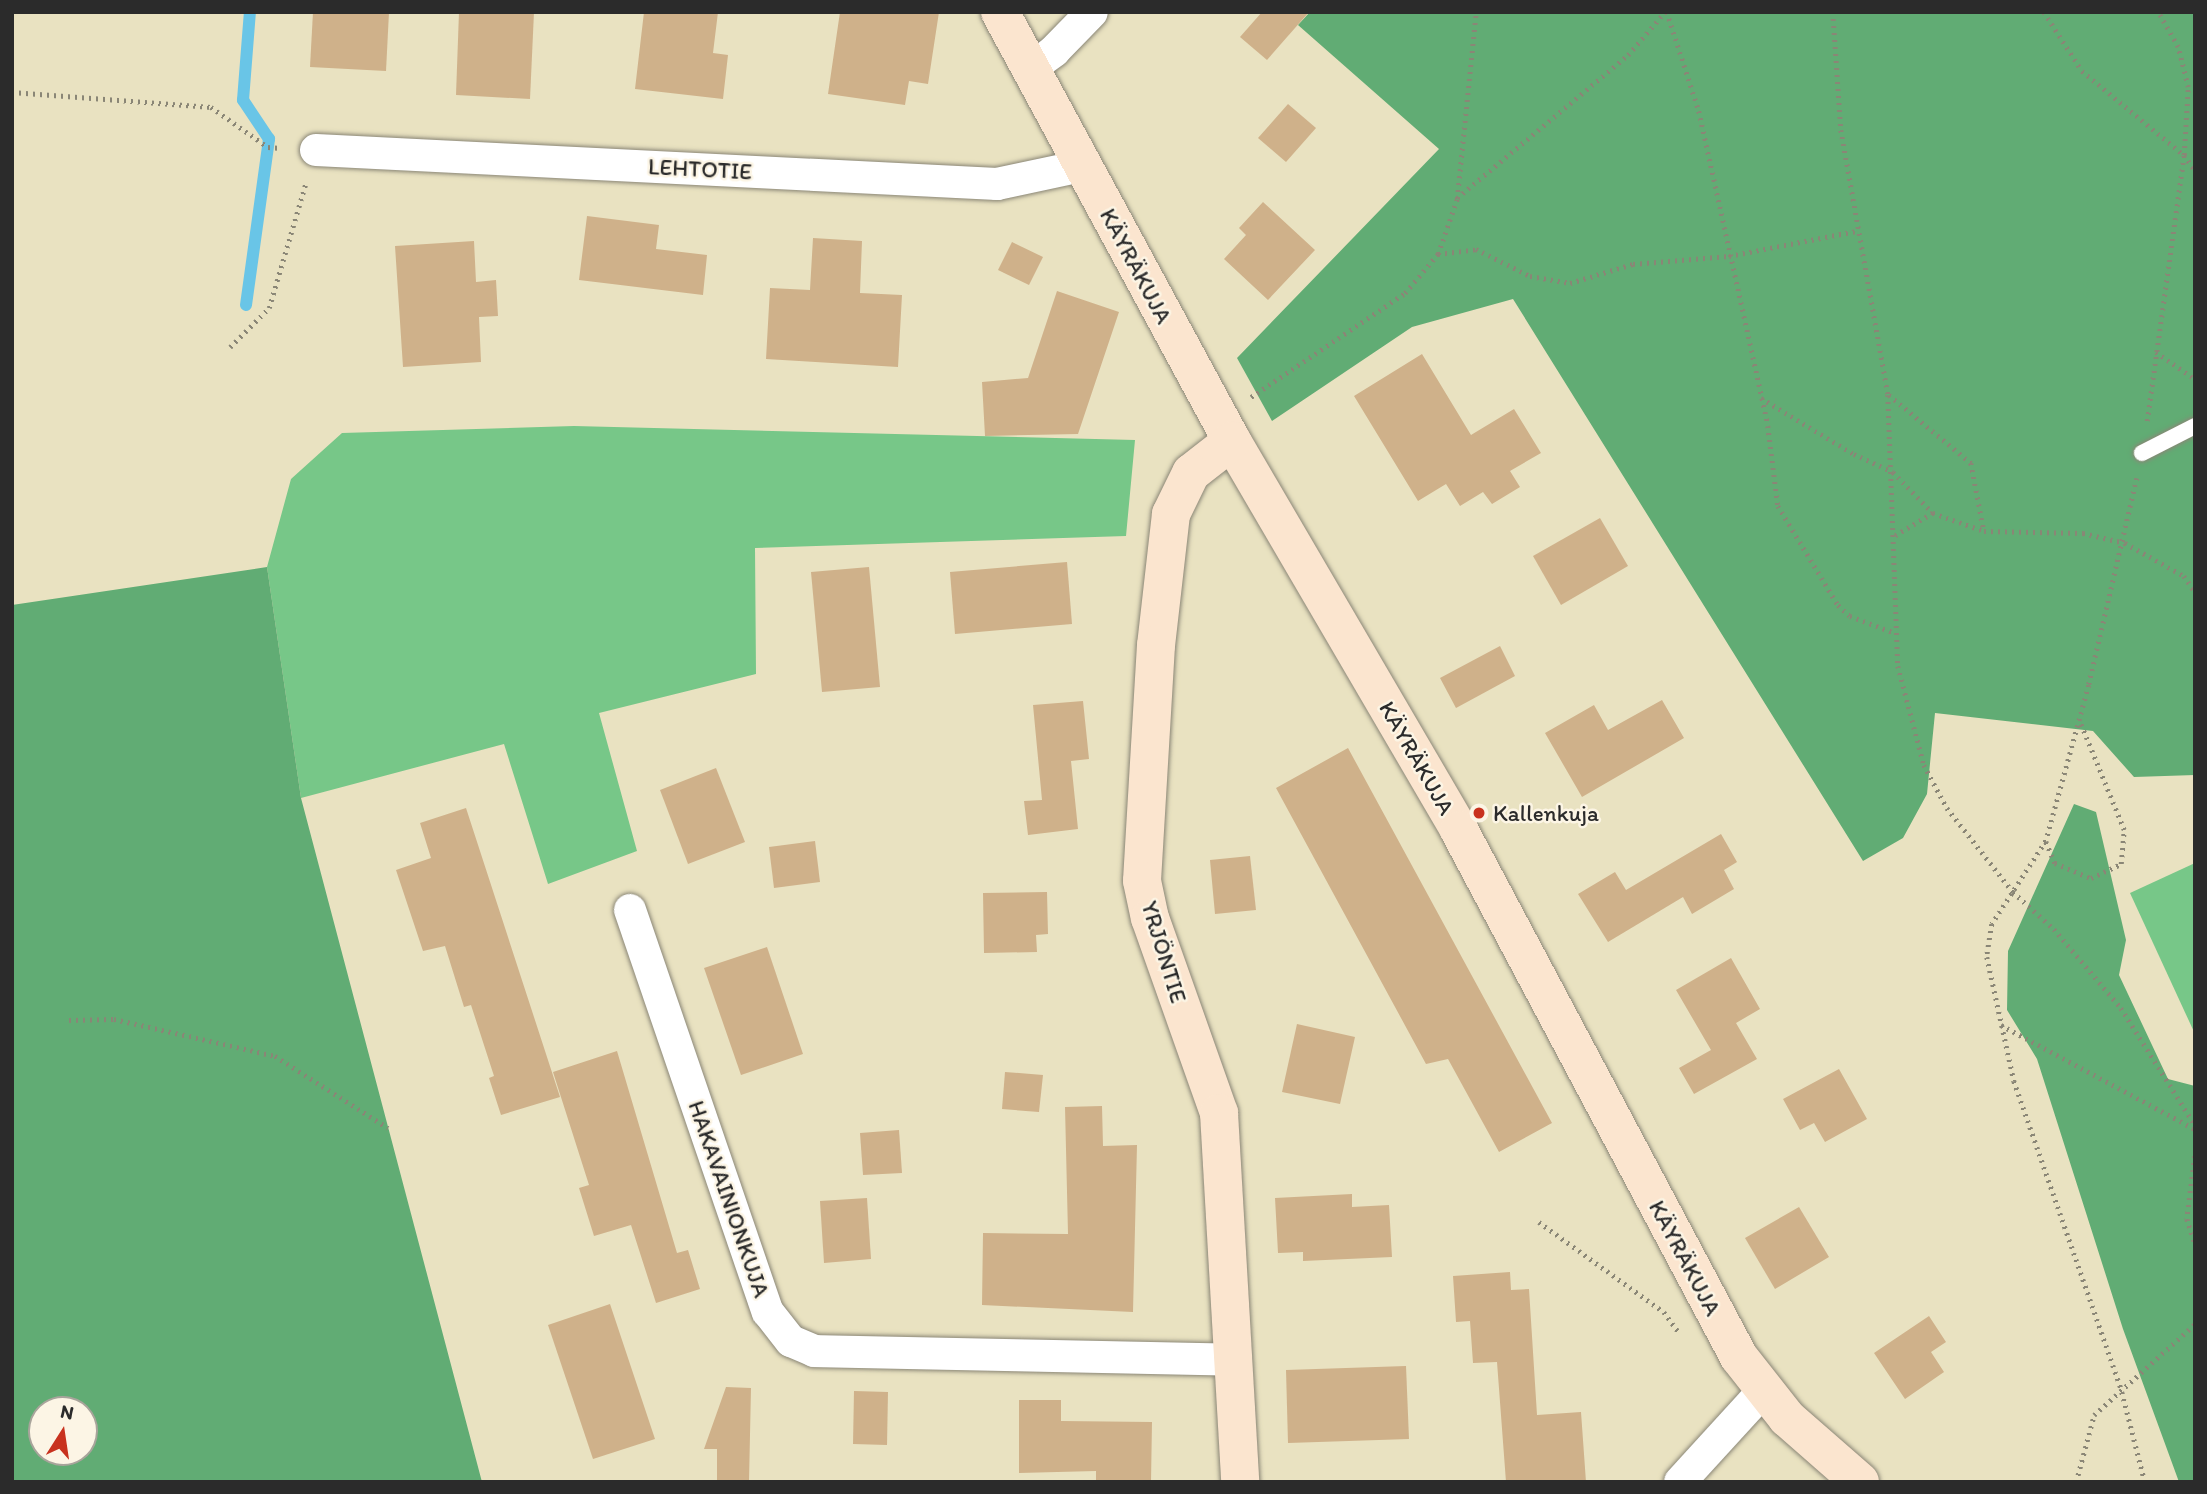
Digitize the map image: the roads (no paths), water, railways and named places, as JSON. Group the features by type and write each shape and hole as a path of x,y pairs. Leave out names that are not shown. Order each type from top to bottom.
{"street":[{"name":"KÄYRÄKUJA","path":"1000,12 1232,441 1459,830 1699,1287 1739,1357 1798,1429 1860,1482"},
{"path":"1031,68 1054,51 1092,12"},
{"name":"LEHTOTIE","path":"316,150 996,184 1082,166"},
{"name":"YRJÖNTIE","path":"1232,441 1191,473 1171,514 1155,658 1142,881 1150,918 1219,1113 1240,1482"},
{"name":"HAKAVAINIONKUJA","path":"630,911 768,1312 791,1341 814,1351 1232,1360"},
{"path":"1680,1482 1764,1390"}],"lane":[{"path":"2142,453 2195,426"}],"waterway":[{"path":"246,305 269,139 243,100 250,12"}],"place":[{"name":"Kallenkuja","path":"1479,813"}]}
